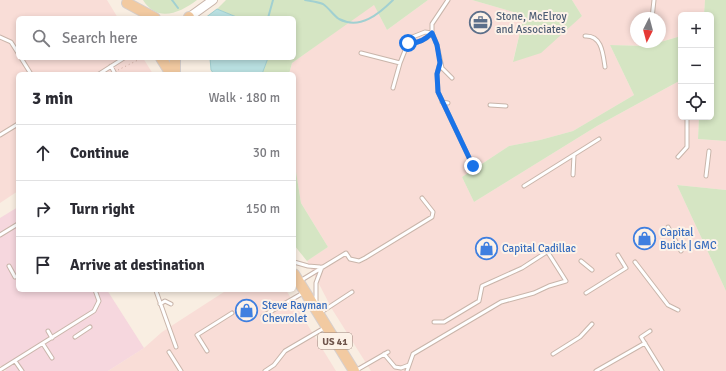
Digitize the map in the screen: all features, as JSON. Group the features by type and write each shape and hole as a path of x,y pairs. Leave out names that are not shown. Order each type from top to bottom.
{"main road":[{"path":"126,1 135,16"},
{"path":"126,1 152,16"},
{"path":"162,60 170,72"},
{"path":"175,60 175,72"},
{"name":"US 41","path":"296,278 355,371"}],"street":[{"path":"192,16 214,0"}],"lane":[{"path":"448,0 432,24 432,33 437,45 440,63 445,73 452,78"},
{"path":"653,12 654,0"},
{"path":"393,88 400,63 410,38 425,32 432,33"},
{"path":"408,43 414,44 427,38 432,33"},
{"path":"585,36 592,36 598,40 605,67"},
{"path":"0,37 11,42 16,50"},
{"path":"361,53 400,63"},
{"path":"22,60 30,72"},
{"path":"102,72 121,60"},
{"path":"440,63 436,82 442,102 457,130 473,166"},
{"path":"111,66 114,72"},
{"path":"442,102 448,103"},
{"path":"490,106 506,106"},
{"path":"678,157 687,147 687,120"},
{"path":"0,135 16,125"},
{"path":"524,186 599,139"},
{"path":"706,176 709,151"},
{"path":"573,175 574,155"},
{"path":"296,278 322,267 346,252 350,259 359,261 432,217 433,212 422,198"},
{"path":"0,235 16,225"},
{"path":"668,227 681,252"},
{"path":"434,322 444,322 479,301 482,286 522,268 556,246"},
{"path":"407,371 413,354 501,302 534,294 550,286 566,281 547,251"},
{"path":"586,293 626,268 618,255"},
{"path":"581,261 592,270"},
{"path":"635,262 668,305 678,310"},
{"path":"296,263 313,267 322,267"},
{"path":"9,266 15,277"},
{"path":"322,267 316,283 317,312 352,292"},
{"path":"0,370 94,311 99,301 96,292"},
{"path":"156,292 176,347"},
{"path":"263,316 305,292"},
{"path":"160,304 165,301 171,304"},
{"path":"207,351 197,335 232,313"},
{"path":"553,354 580,337 592,324"},
{"path":"74,337 90,327"},
{"path":"265,371 274,365 285,351 326,327"},
{"path":"48,331 52,338"},
{"path":"650,331 641,337 662,371"},
{"path":"596,371 645,343"},
{"path":"43,344 52,358"},
{"path":"169,352 181,371"},
{"path":"355,371 386,353 395,367 402,368 409,365"},
{"path":"15,361 22,371"}],"path":[{"path":"117,72 138,60"}],"shaded area":[{"path":"0,0 107,0 117,16 16,16 16,60 144,60 152,72 16,72 16,192 0,203"},
{"path":"428,0 472,0 524,15 513,61 582,16 572,0 705,0 704,12 678,12 678,37 666,40 666,12 630,12 630,46 610,45 634,95 573,131 540,140 509,146 462,177 474,202 597,126 678,82 678,120 699,120 698,139 726,141 726,190 677,185 726,291 726,371 371,371 332,309 307,261 328,247 301,203 296,172 296,72 290,72 292,63 374,4 387,30"},
{"path":"16,208 16,292 108,292 144,348 108,371 6,371 2,366 0,366 0,218"},
{"name":"Steve Rayman Chevrolet","path":"224,292 287,292 336,371 108,371 144,348 162,332"}],"green space":[{"path":"143,0 197,0 176,12 162,14 155,12"},
{"path":"226,0 428,0 387,30 374,5 292,63 290,72 263,72 267,60 296,60 296,16 234,16 217,9"},
{"path":"472,0 572,0 582,16 541,53 513,62 524,15"},
{"path":"705,0 726,0 726,141 698,139 699,120 714,120 714,12 704,12"},
{"path":"678,37 678,82 597,126 474,202 462,177 509,146 540,140 573,131 634,95 610,45 630,46 630,48 666,48 666,40"},
{"path":"296,172 301,203 328,247 307,261 296,247"},
{"path":"677,185 726,190 726,291"}],"water":[{"path":"217,9 234,16 208,16"},
{"path":"210,60 267,60 263,72 212,72"}],"waterway":[{"path":"172,0 178,8"},
{"path":"269,16 273,0"},
{"path":"305,0 323,4 339,19 354,23 369,19 393,0"}],"place":[{"name":"Stone, McElroy and Associates","path":"481,22"},
{"name":"Capital Buick | GMC","path":"645,238"},
{"name":"Capital Cadillac","path":"487,248"},
{"name":"Steve Rayman Chevrolet","path":"247,311"}],"route":[{"path":"408,43 414,44 427,38 432,33 437,45 440,63 436,82 438,92 473,166"}]}
